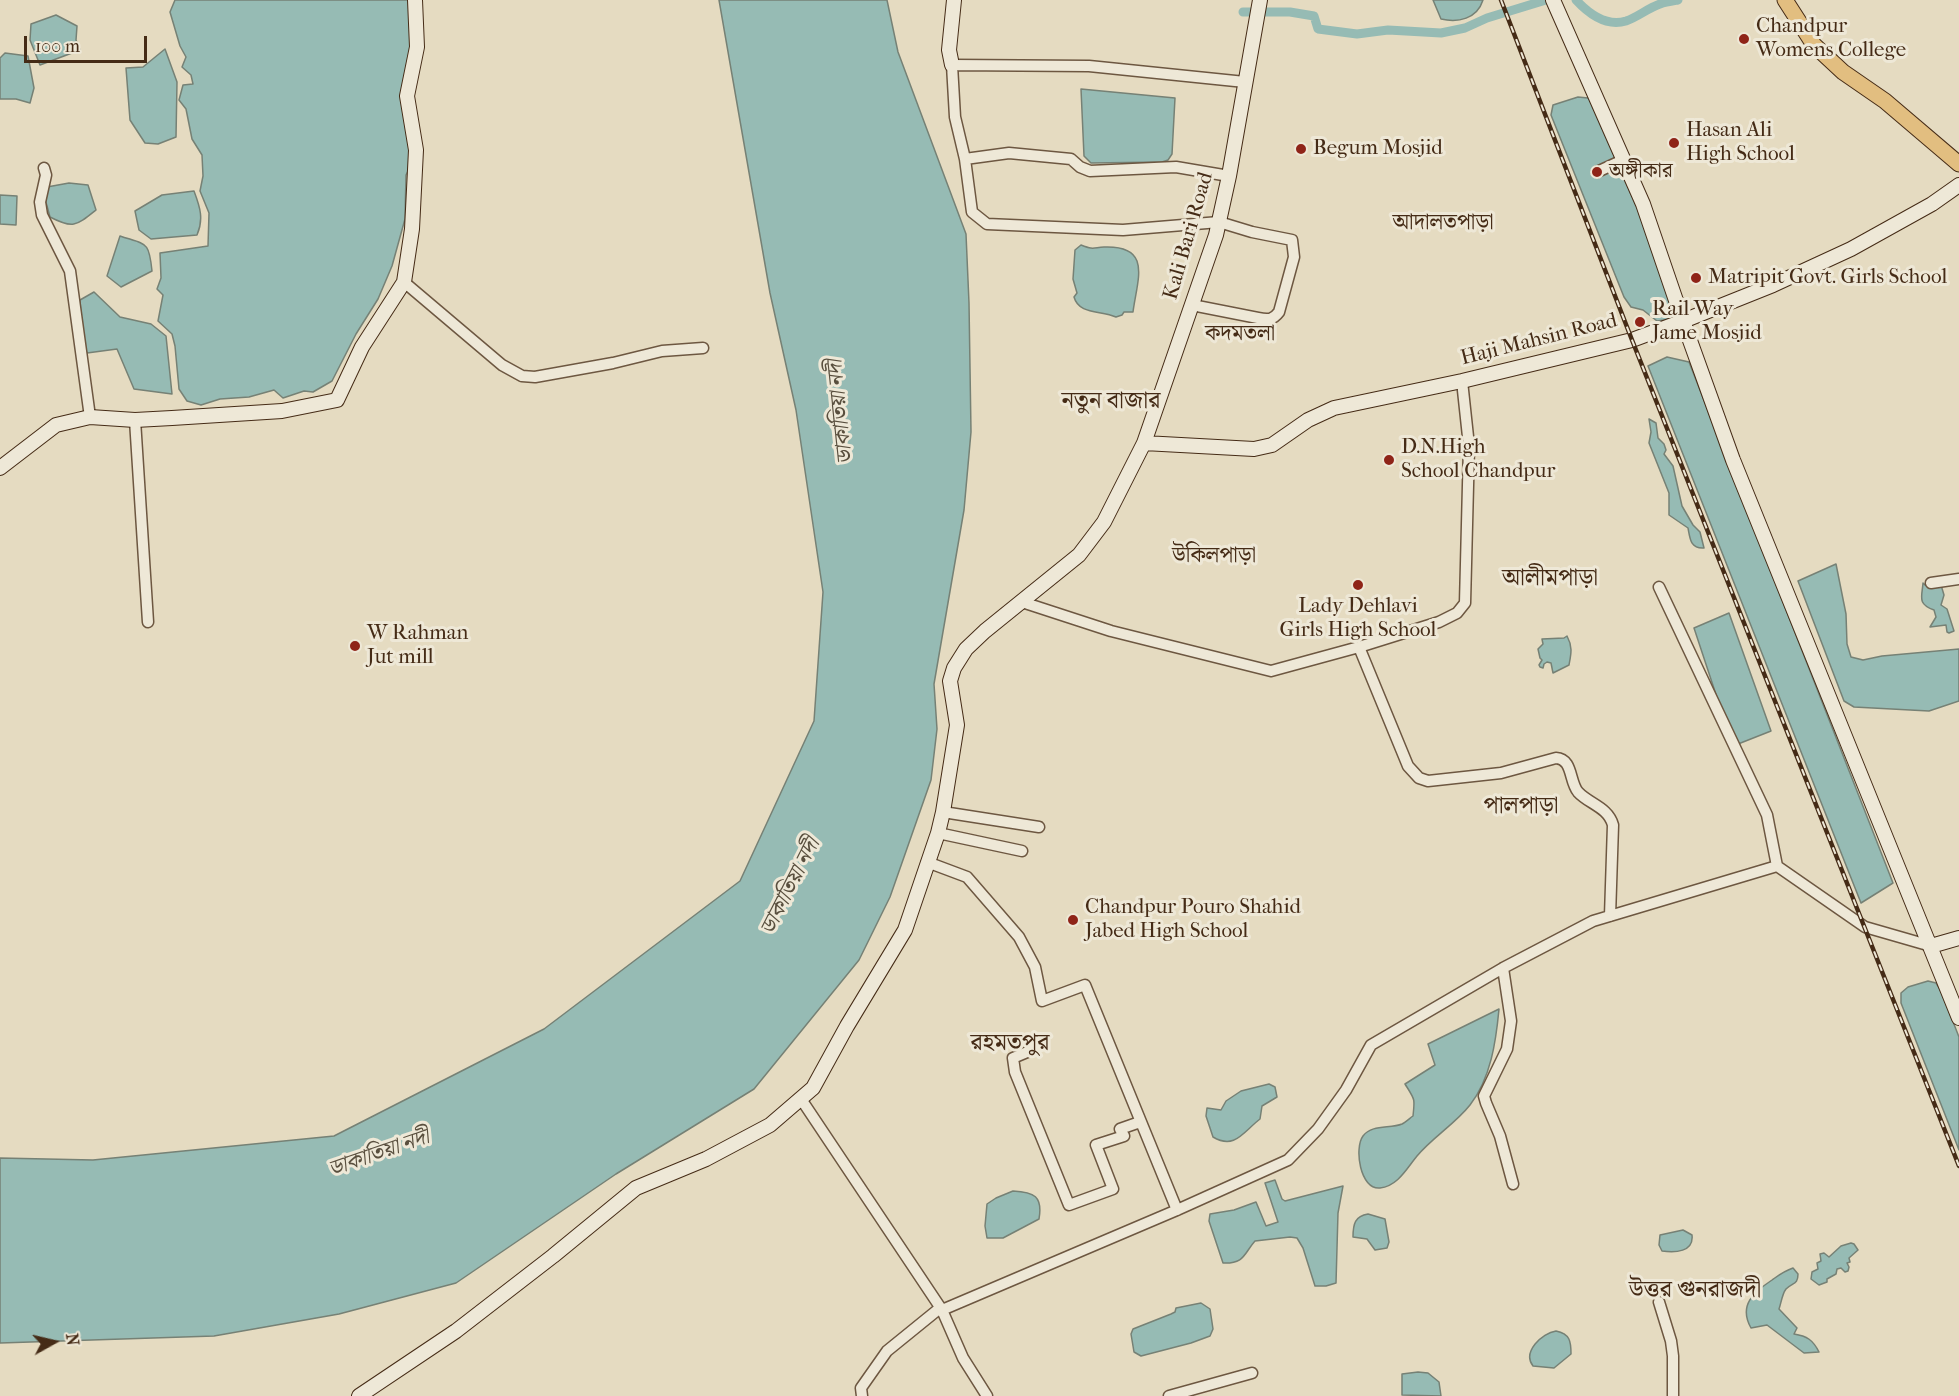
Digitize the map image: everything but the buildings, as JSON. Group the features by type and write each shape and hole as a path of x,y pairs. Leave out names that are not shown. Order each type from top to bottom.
{"main road":[{"path":"0,468 56,425 90,417 135,420 282,411 337,400 362,347 405,282 412,229 416,150 407,96 417,46 415,0"},
{"path":"952,65 950,50 954,0"},
{"path":"1786,0 1814,45 1843,72 1885,100 1959,164"},
{"name":"Kali Bari Road","path":"359,1396 456,1331 636,1188 706,1158 770,1125 813,1088 847,1026 905,930 938,833 957,725 950,681 954,668 966,649 985,631 1078,555 1091,541 1104,522 1144,443 1219,222 1260,3"},
{"path":"1554,3 1643,204 1733,460 1959,1018"},
{"name":"Haji Mahsin Road","path":"1144,443 1264,448 1308,420 1334,408 1462,381 1632,340 1773,285 1851,249 1932,204 1959,185"},
{"path":"1931,946 1959,938"}],"street":[{"path":"1192,305 1268,320 1275,317 1279,312 1294,257 1292,240 1252,232 1219,222 1123,230 987,224 972,212 965,159 955,117 952,65 1089,66 1245,82"},
{"path":"965,159 1009,153 1071,159 1080,167 1090,171 1176,167 1229,176"},
{"path":"1597,172 1623,160"},
{"path":"44,168 46,175 40,202 42,215 70,271 90,417"},
{"path":"405,282 502,366 522,376 535,376 613,363 662,351 703,348"},
{"path":"1022,602 1111,631 1271,671 1359,647 1439,622 1457,613 1465,603 1469,446 1462,381"},
{"path":"135,420 148,622"},
{"path":"1931,584 1959,579"},
{"path":"1659,587 1767,815 1777,866 1865,927 1931,946"},
{"path":"1359,647 1408,766 1419,778 1428,781 1501,773 1556,758 1562,758 1566,762 1578,792 1602,809 1613,825 1610,916"},
{"path":"943,812 1039,827"},
{"path":"938,833 1022,851"},
{"path":"927,862 967,877 1019,937 1035,968 1042,1000 1085,985 1177,1210"},
{"path":"862,1396 861,1388 887,1351 941,1309 1177,1210 1288,1160 1318,1129 1346,1090 1371,1045 1503,968 1593,921 1777,866"},
{"path":"1503,968 1511,1021 1507,1049 1484,1096 1500,1136 1513,1184"},
{"path":"1032,1050 1013,1058 1016,1072 1069,1205 1113,1189 1096,1145 1124,1136 1120,1129 1140,1122"},
{"path":"801,1099 941,1309 963,1358 987,1396"},
{"path":"1659,1302 1671,1341 1673,1396"},
{"path":"1169,1396 1252,1373"}],"water":[{"path":"175,0 409,0 417,47 405,99 418,150 406,175 405,219 392,266 378,299 356,334 332,381 313,392 304,391 283,398 274,390 249,397 220,399 201,405 187,401 179,389 172,334 158,321 163,295 157,289 161,278 160,253 208,246 209,213 200,191 203,176 202,155 192,139 186,109 179,100 183,85 193,84 191,75 182,67 186,57 180,46 170,12"},
{"name":"ডাকাতিয়া নদী","path":"719,0 887,0 898,52 966,234 971,432 964,510 934,684 937,729 931,780 890,897 859,960 754,1089 616,1174 456,1283 339,1314 214,1336 0,1343 0,1158 93,1160 334,1136 544,1029 740,881 814,721 823,592 796,410 770,293"},
{"path":"1433,0 1483,0 1472,15 1454,20 1441,19"},
{"path":"56,15 77,26 76,40 80,50 40,65 30,40 31,24"},
{"path":"165,49 177,82 176,137 158,144 145,143 130,120 126,68 143,67"},
{"path":"5,53 28,56 34,88 30,103 16,99 0,99 0,58"},
{"path":"1081,89 1175,98 1172,154 1168,160 1091,163 1084,156"},
{"path":"1578,97 1588,98 1593,103 1624,173 1677,307 1677,316 1672,319 1657,321 1643,310 1631,307 1624,297 1551,115 1553,105"},
{"path":"69,183 88,185 96,210 84,220 74,224 64,223 50,217 44,195 47,187"},
{"path":"194,191 200,213 197,235 151,239 139,230 135,211 162,195"},
{"path":"0,195 17,196 16,225 0,224"},
{"path":"120,236 141,243 148,249 152,271 121,287 107,276"},
{"path":"1081,245 1088,248 1119,248 1130,252 1136,258 1139,277 1133,312 1124,312 1116,317 1086,309 1077,303 1074,297 1077,293 1073,279 1075,250"},
{"path":"94,292 120,317 151,324 166,336 172,394 134,389 117,349 87,353 82,341 80,300"},
{"path":"1667,357 1689,362 1893,883 1861,903 1648,366"},
{"path":"1649,419 1656,423 1658,438 1666,450 1664,454 1673,466 1682,506 1700,532 1704,548 1693,545 1688,528 1669,515 1669,493 1649,443 1651,432"},
{"path":"1836,564 1846,614 1847,644 1851,657 1863,660 1882,656 1959,649 1959,701 1929,711 1854,707 1844,701 1798,581"},
{"path":"1923,583 1941,585 1944,595 1941,605 1947,609 1954,631 1947,632 1946,625 1930,627 1936,617 1934,610 1923,603"},
{"path":"1729,613 1771,731 1733,746 1694,628"},
{"path":"1567,636 1571,647 1569,665 1553,673 1551,663 1547,662 1543,668 1540,667 1542,660 1538,649 1543,644 1542,639"},
{"path":"1928,981 1936,983 1941,991 1959,1037 1959,1150 1901,1003 1901,993 1908,987"},
{"path":"1499,1009 1488,1071 1470,1105 1423,1149 1397,1180 1386,1187 1373,1187 1363,1176 1359,1158 1360,1142 1363,1136 1371,1130 1402,1124 1413,1116 1414,1099 1405,1084 1435,1065 1428,1044"},
{"path":"1269,1084 1275,1087 1277,1097 1262,1106 1260,1119 1233,1140 1227,1142 1213,1137 1206,1116 1207,1108 1221,1110 1226,1101 1241,1091"},
{"path":"1275,1180 1282,1199 1285,1201 1343,1186 1338,1213 1336,1283 1315,1286 1303,1248 1297,1238 1255,1241 1240,1260 1223,1263 1209,1221 1210,1214 1234,1210 1256,1202 1266,1226 1278,1222 1265,1183"},
{"path":"1013,1191 1032,1194 1038,1200 1039,1219 1003,1238 987,1238 985,1226 987,1204"},
{"path":"1368,1214 1385,1219 1389,1242 1387,1248 1375,1250 1367,1239 1353,1237 1356,1221"},
{"path":"1683,1230 1692,1235 1692,1241 1687,1248 1672,1252 1662,1251 1659,1245 1660,1235"},
{"path":"1851,1243 1858,1250 1849,1258 1848,1271 1837,1269 1836,1274 1827,1279 1827,1282 1819,1285 1811,1279 1812,1272 1818,1269 1817,1263 1821,1261 1820,1254 1824,1253 1829,1257 1841,1246"},
{"path":"1793,1268 1798,1274 1797,1280 1786,1289 1779,1309 1797,1328 1794,1334 1809,1339 1819,1352 1804,1353 1767,1325 1751,1328 1747,1320 1747,1306 1754,1294 1779,1275"},
{"path":"1201,1303 1210,1309 1213,1329 1210,1336 1141,1356 1134,1352 1131,1334 1133,1329 1171,1314 1176,1308"},
{"path":"1556,1331 1569,1339 1571,1354 1554,1368 1533,1366 1530,1355 1535,1344 1545,1335"},
{"path":"1428,1373 1439,1382 1441,1396 1402,1395 1402,1374"}],"waterway":[{"path":"1243,12 1290,12 1314,16 1318,29 1357,34 1388,30 1441,33 1465,28 1487,18 1546,0"},
{"path":"1576,0 1598,18 1611,22 1626,21 1660,4 1678,0"}],"railway":[{"path":"1501,0 1632,340 1959,1166"}],"place":[{"name":"Chandpur Womens College","path":"1744,39"},
{"name":"Hasan Ali High School","path":"1674,143"},
{"name":"Begum Mosjid","path":"1301,149"},
{"name":"অঙ্গীকার","path":"1597,172"},
{"name":"Matripit Govt. Girls School","path":"1696,278"},
{"name":"Rail Way Jame Mosjid","path":"1640,322"},
{"name":"D.N.High School Chandpur","path":"1389,460"},
{"name":"Lady Dehlavi Girls High School","path":"1358,585"},
{"name":"W Rahman Jut mill","path":"355,646"},
{"name":"Chandpur Pouro Shahid Jabed High School","path":"1073,920"}],"district":[{"name":"আদালতপাড়া","path":"1443,224"},
{"name":"কদমতলা","path":"1240,335"},
{"name":"নতুন বাজার","path":"1111,402"},
{"name":"উকিলপাড়া","path":"1214,557"},
{"name":"আলীমপাড়া","path":"1550,579"},
{"name":"পালপাড়া","path":"1521,807"},
{"name":"রহমতপুর","path":"1010,1044"},
{"name":"উত্তর গুনরাজদী","path":"1695,1291"}]}
